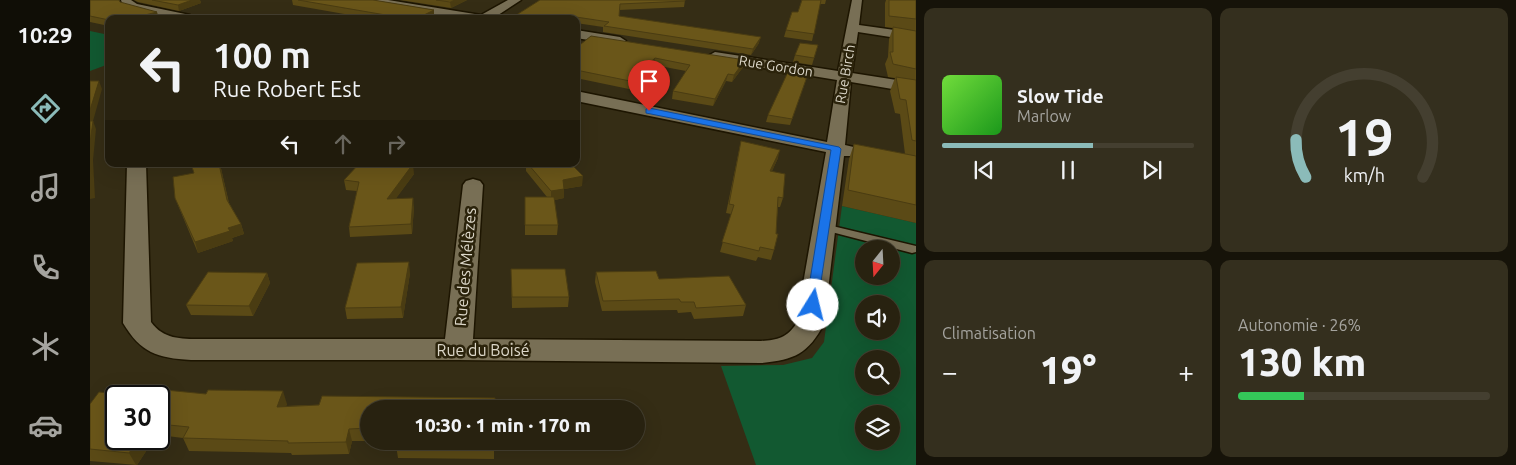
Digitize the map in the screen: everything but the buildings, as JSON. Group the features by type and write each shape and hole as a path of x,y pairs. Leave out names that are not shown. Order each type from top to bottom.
{"street":[{"path":"126,0 127,4 134,7 171,15"},
{"path":"368,0 459,15"},
{"path":"490,15 516,0"},
{"name":"Rue Birch","path":"836,149 838,117 857,0"},
{"path":"853,28 916,37"},
{"path":"580,35 636,43"},
{"name":"Rue Gordon","path":"702,54 916,88"},
{"path":"580,97 869,155"},
{"name":"Rue du Boisé","path":"137,167 137,323 141,332 149,340 176,349 751,352 781,350 796,344 805,334 810,324 836,149"},
{"name":"Rue des Mélèzes","path":"458,349 473,185"}],"lane":[{"path":"824,227 912,250"}],"green space":[{"path":"90,31 105,34 105,65 90,71"},
{"path":"842,206 916,223 916,465 756,465 721,366 783,365 812,358 824,342"}],"route":[{"path":"649,111 836,149 813,305"}]}
